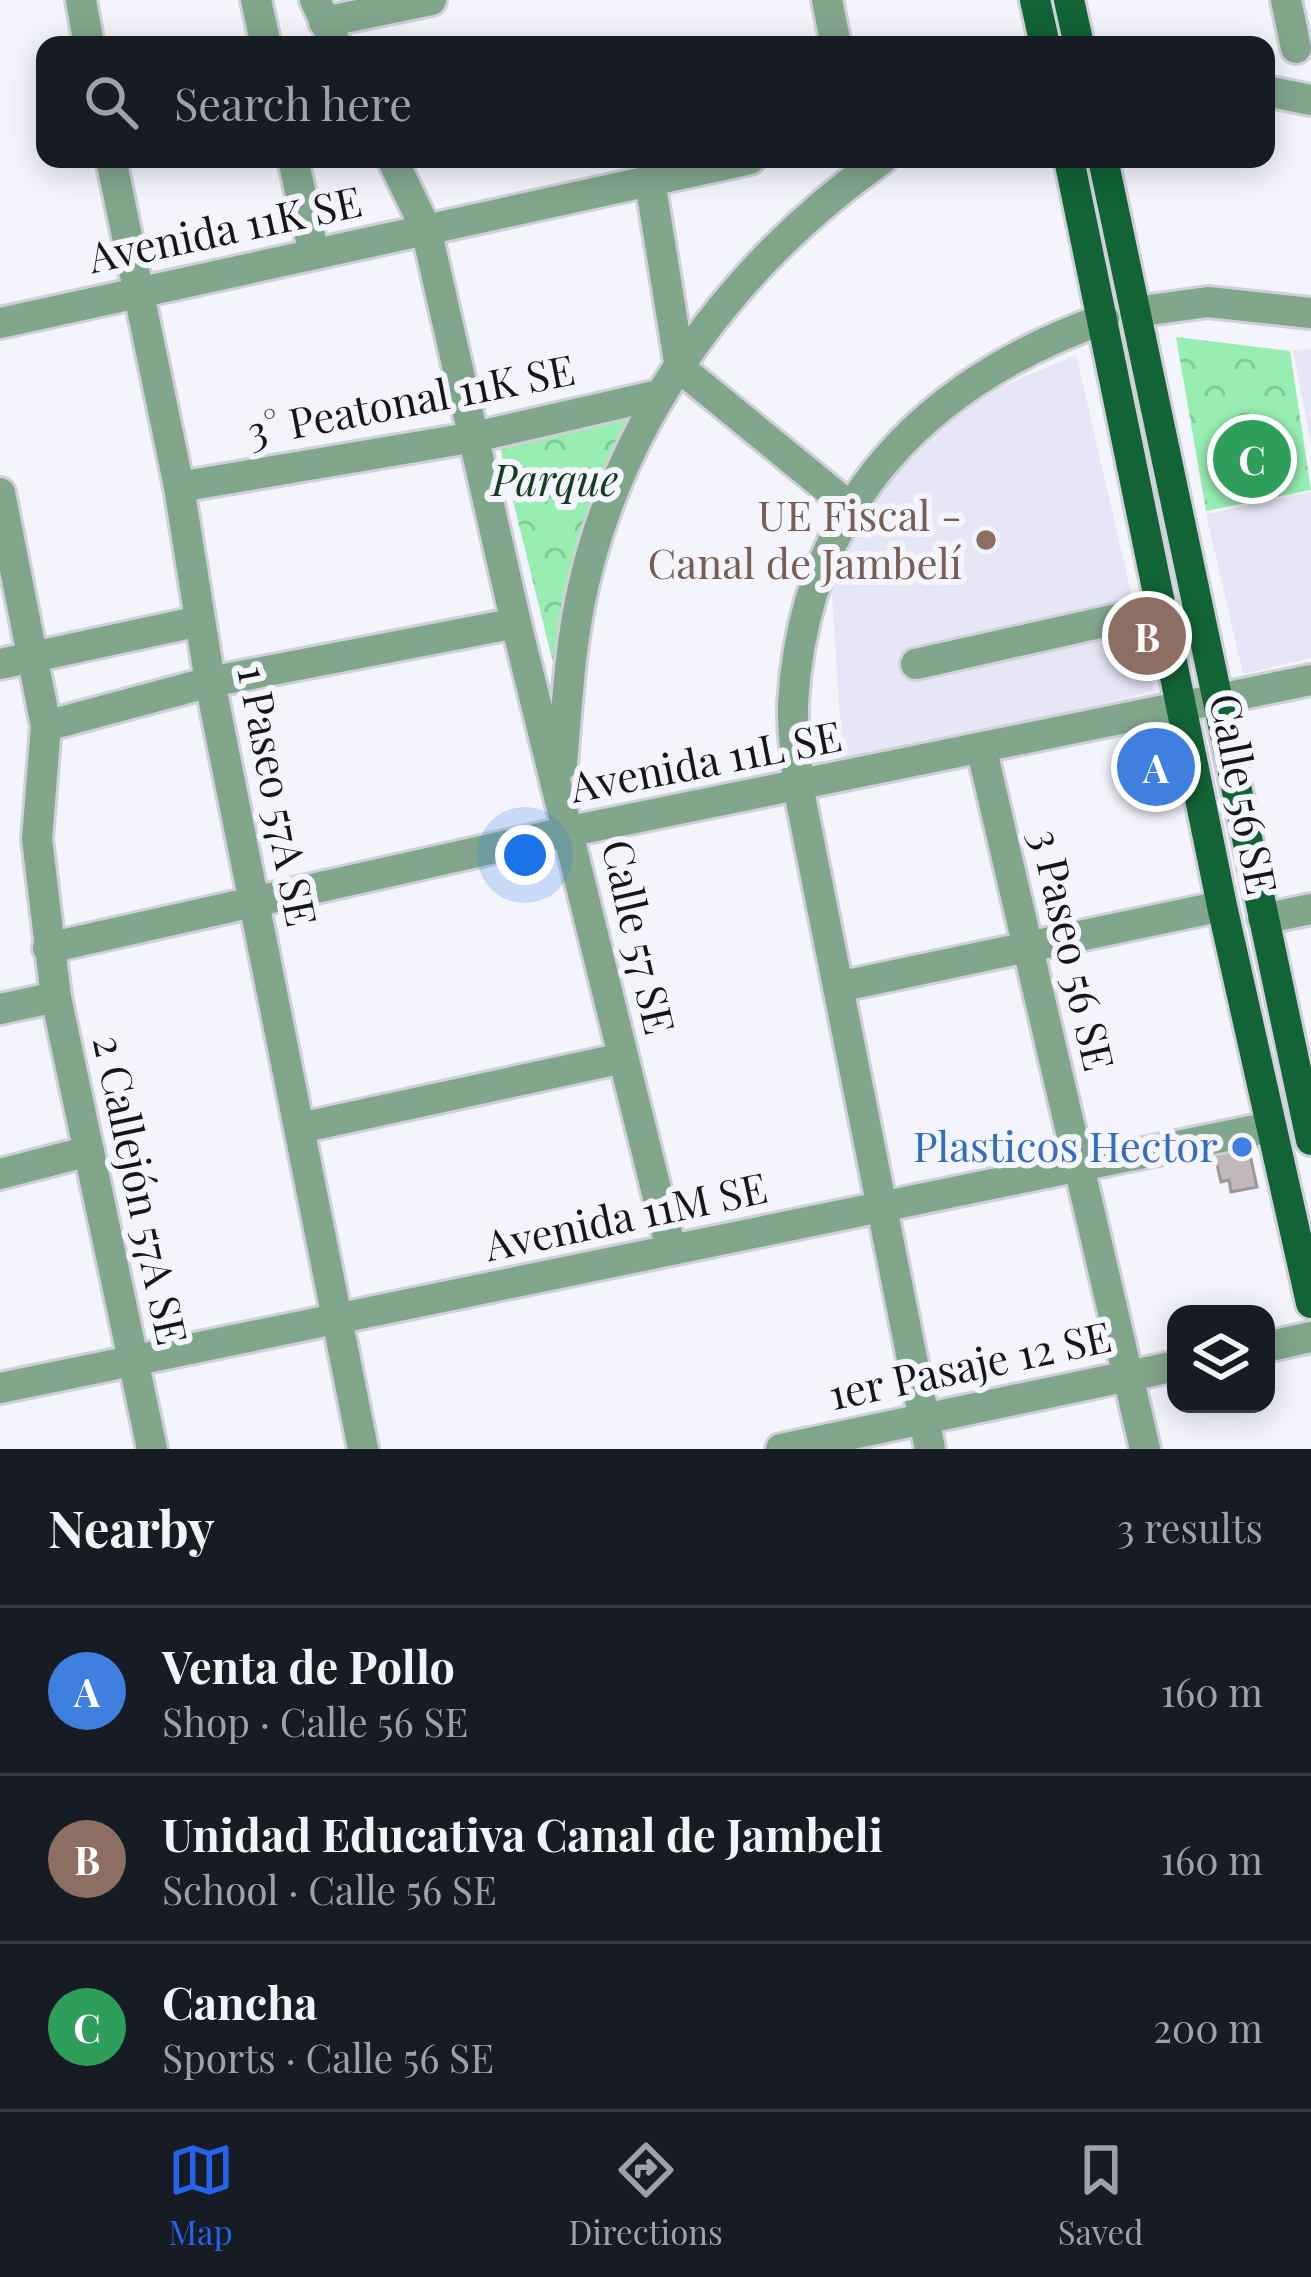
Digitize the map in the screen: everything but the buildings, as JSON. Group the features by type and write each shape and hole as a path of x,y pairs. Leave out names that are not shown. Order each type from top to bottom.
{"main road":[{"path":"1035,0 1043,36"},
{"path":"1069,0 1076,36"},
{"name":"Calle 56 SE","path":"1072,168 1120,316 1217,698 1310,1126"},
{"name":"Calle 56 SE","path":"1104,168 1162,609 1311,1304"}],"street":[{"path":"81,0 87,36"},
{"path":"256,0 264,36"},
{"path":"325,22 426,0"},
{"path":"827,0 834,36"},
{"path":"1286,0 1291,49"},
{"path":"1275,93 1311,100"},
{"name":"1 Paseo 57A SE","path":"113,168 179,487 209,682 363,1449"},
{"path":"294,168 314,254"},
{"name":"Calle 57 SE","path":"396,168 426,230 516,623 671,1250"},
{"name":"Avenida 11K SE","path":"0,322 709,168"},
{"path":"560,794 568,685 584,584 614,486 658,394 755,265 869,168"},
{"path":"650,181 680,368 850,507"},
{"path":"927,1434 798,786 793,705 804,626 850,507 917,424 973,379 1036,343 1120,316 1208,302 1311,313"},
{"name":"3° Peatonal 11K SE","path":"179,487 475,437 658,394"},
{"name":"2 Callejón 57A SE","path":"0,493 46,726 37,839 48,948 152,1449"},
{"path":"916,664 1162,609"},
{"path":"0,664 200,621"},
{"path":"46,726 209,682 516,623"},
{"name":"Avenida 11L SE","path":"48,948 571,831 982,751 1183,703 1311,680"},
{"name":"3 Paseo 56 SE","path":"982,751 1144,1449"},
{"path":"838,987 1222,906"},
{"path":"1262,919 1311,909"},
{"path":"0,1009 56,998"},
{"path":"300,1128 623,1058"},
{"name":"Avenida 11M SE","path":"0,1388 1270,1127"},
{"path":"0,1174 89,1151"},
{"path":"1275,1345 1311,1337"},
{"name":"1er Pasaje 12 SE","path":"782,1449 927,1434 1167,1368"}],"shaded area":[{"path":"1311,349 1311,446 1293,350"},
{"name":"UE Fiscal - Canal de Jambelí","path":"1076,355 1154,691 843,765 831,581 872,499 954,407"},
{"path":"1311,492 1311,658 1243,674 1206,514"}],"green space":[{"path":"1176,337 1290,351 1311,490 1206,511"},
{"name":"Parque","path":"639,417 558,683 500,448"},
{"path":"1296,417 1308,485 1208,507 1196,432"}],"place":[{"name":"Cancha","path":"1252,459"},
{"name":"UE Fiscal - Canal de Jambelí","path":"986,540"},
{"name":"Unidad Educativa Canal de Jambeli","path":"1147,636"},
{"name":"Venta de Pollo","path":"1156,767"},
{"name":"Plasticos Hector","path":"1242,1147"}]}
